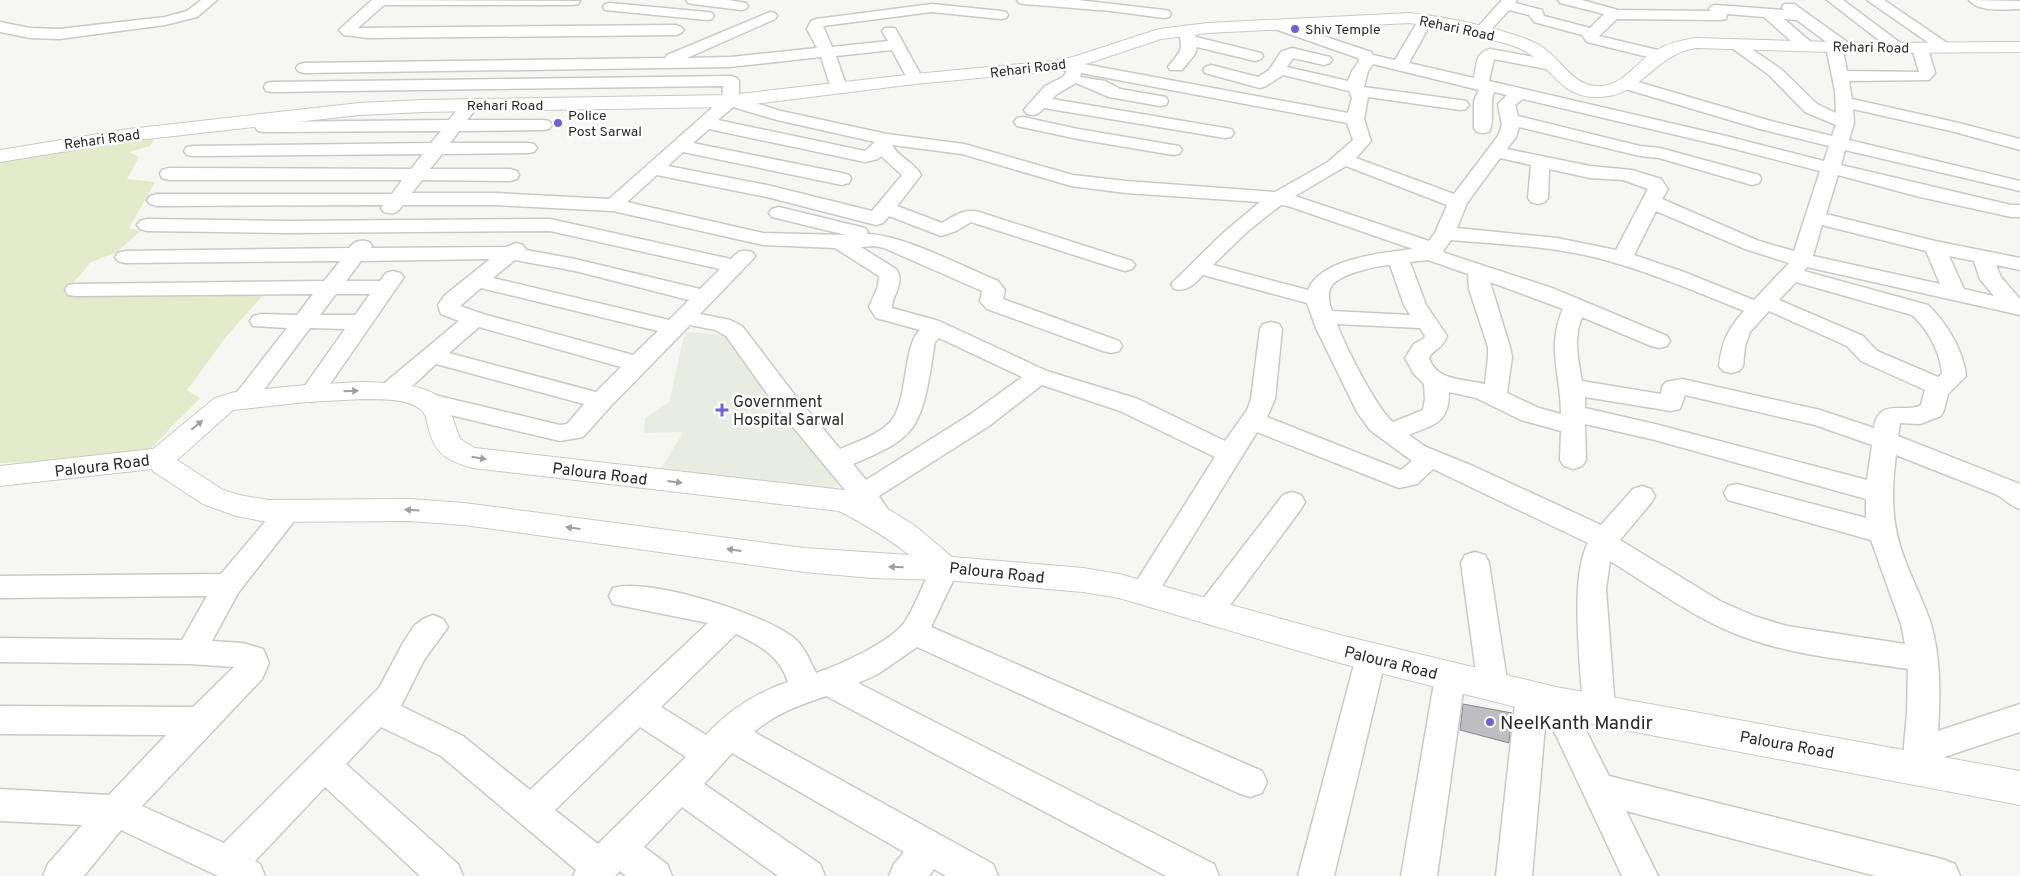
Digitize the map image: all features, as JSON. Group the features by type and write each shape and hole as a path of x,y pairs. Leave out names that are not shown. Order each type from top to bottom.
{"main road":[{"name":"Rehari Road","path":"0,156 105,138 268,122 391,107 730,101 915,79 1070,70 1159,34 1188,35 1277,25 1426,19 1526,44 1544,54 1566,82 1580,90 1605,92 1628,84 1660,55 1676,47 1696,43 1899,48 2020,47"},
{"name":"Paloura Road","path":"0,476 161,458 188,432 224,404 244,400 311,394 389,391 417,396 430,402 436,412 446,443 456,452 473,458 844,501 881,519 903,533 945,568 1083,580 1143,593 1371,657 1544,699 1919,759 2020,788"},
{"path":"161,458 164,465 213,497 236,505 268,511 410,510 464,514 804,560 872,566 945,568"}],"street":[{"path":"0,27 30,33 59,34 165,21 192,14 210,0"},
{"path":"573,0 380,1 349,28 349,32 582,29 676,30"},
{"path":"555,30 573,0"},
{"path":"693,0 741,6"},
{"path":"1024,0 1111,6 1169,6"},
{"path":"1137,0 1169,6"},
{"path":"1565,0 1603,8 1613,14"},
{"path":"1834,0 1899,48"},
{"path":"1874,0 1945,48"},
{"path":"1976,0 1984,4 2020,5"},
{"path":"2014,0 2020,5"},
{"path":"1481,32 1508,2 1537,13 1536,17 1539,19 1676,47"},
{"path":"569,53 582,29 614,4 707,16"},
{"path":"839,88 827,52 815,26 837,14 881,13 909,4 1001,15"},
{"path":"1159,34 1158,23 1169,6"},
{"path":"1730,366 1737,337 1796,267 1812,225 1845,124 1839,47 1788,6"},
{"path":"1714,8 1738,44 1775,72 1811,108 1845,124"},
{"path":"1660,55 1592,39 1589,35 1596,31 1613,14 1714,8 1770,15 1802,16"},
{"path":"881,13 915,79"},
{"path":"429,16 564,14"},
{"path":"1770,15 1806,46"},
{"path":"661,63 770,16"},
{"path":"1399,66 1426,19"},
{"path":"1277,25 1360,53 1367,58 1747,146 1935,195 2017,214"},
{"path":"605,64 623,30"},
{"path":"423,106 438,85 472,49 485,31"},
{"path":"1188,35 1254,56"},
{"path":"1176,67 1190,51 1188,35"},
{"path":"304,68 456,67 569,53 605,64 730,62 897,45"},
{"path":"1840,76 1923,77 1927,73 1920,48"},
{"path":"1211,70 1260,83 1277,70 1287,55 1292,53 1324,60"},
{"path":"1483,128 1483,98 1488,55 1552,65"},
{"path":"1182,284 1220,246 1279,198 1343,159 1360,144 1362,136 1356,119 1360,98 1357,90 1360,71 1367,58"},
{"path":"613,205 730,101 730,62"},
{"path":"1070,70 1066,83 1051,90 1019,127 1078,134 1173,150"},
{"path":"1070,70 1115,93 1177,104"},
{"path":"1070,70 1356,119"},
{"path":"1277,70 1357,90 1460,105"},
{"path":"272,87 731,81"},
{"path":"1628,84 1766,124 1935,166 2019,168 2010,206 2017,214"},
{"path":"1519,94 1506,104 1505,136 1458,202 1438,243 1398,258 1378,260 1335,273 1321,285 1320,308 1334,343 1366,406 1379,424 1403,444 1428,458 1464,472 1604,541 1710,609 1746,626 1803,640 1923,659"},
{"path":"730,101 777,115 885,142 964,149 1071,180 1171,178 1279,198 1427,247 1438,243 1552,244 1622,258 1762,306 1855,341 1860,344 1869,356 1939,387"},
{"path":"1040,102 1225,133"},
{"path":"1844,102 1959,128 2020,145"},
{"path":"244,400 470,105"},
{"path":"495,199 556,105"},
{"path":"236,288 391,107"},
{"path":"1216,110 1362,136"},
{"path":"119,289 181,226 215,174 268,122 374,126 543,125"},
{"path":"706,123 866,157 872,155 885,142"},
{"path":"1171,178 1173,150 1171,141 1182,126"},
{"path":"1505,136 1540,161 1590,172 1625,174 1648,180 1657,186 1653,202 1622,258"},
{"path":"1505,136 1609,162"},
{"path":"1505,136 1660,153 1744,176 1747,146"},
{"path":"864,228 912,175 907,168 885,150 885,142"},
{"path":"681,146 842,179"},
{"path":"193,151 528,148"},
{"path":"1874,179 1883,154"},
{"path":"1343,159 1458,202"},
{"path":"1538,198 1540,161"},
{"path":"1935,166 1935,195"},
{"path":"654,169 795,198 864,228 883,242 990,286 994,290 991,301 995,304 1111,346"},
{"path":"168,174 510,175"},
{"path":"430,402 567,434 574,431 601,401 735,266 795,198"},
{"path":"156,200 495,199 578,202 613,205 758,238 864,228 940,230 950,228 965,216 972,216 1126,265"},
{"path":"578,202 510,253 449,305 449,309 638,364"},
{"path":"1653,202 1752,245 1796,267 1912,307 1926,314 1931,320 1955,372 1954,376 1939,387 1936,392 1935,404 1927,414 1920,416 1895,415 1887,421 1879,493 1883,533 1915,623 1923,659 1926,689 1919,759 2020,718"},
{"path":"779,214 864,228"},
{"path":"147,226 288,227 550,224 735,266"},
{"path":"1812,225 1938,254 2020,264"},
{"path":"864,228 890,278 880,307 884,313 930,326 1039,376 1130,405 1230,454"},
{"path":"575,265 608,238"},
{"path":"1438,243 1478,271 1534,289 1659,341"},
{"path":"125,257 264,255 410,256 510,253 575,265 704,297"},
{"path":"1938,254 1955,293"},
{"path":"311,394 385,287 410,256"},
{"path":"1390,433 1433,415 1438,392 1435,382 1420,367 1416,358 1422,349 1433,343 1436,339 1415,305 1398,258"},
{"path":"1982,258 1990,279 2018,307"},
{"path":"1199,267 1252,283 1320,308 1425,322"},
{"path":"1796,267 1955,293 2018,307"},
{"path":"1478,271 1480,289 1499,347 1500,357 1495,396"},
{"path":"477,281 679,322 722,325 734,331 785,400 863,494 881,519"},
{"path":"76,290 385,287"},
{"path":"1573,460 1572,387 1566,358 1565,336 1567,325 1575,306"},
{"path":"389,391 475,318"},
{"path":"261,321 361,322"},
{"path":"1143,593 1230,454 1254,421 1263,399 1271,328"},
{"path":"836,462 892,433 901,426 907,414 926,336 937,330"},
{"path":"430,356 601,401"},
{"path":"863,494 972,426 1039,376"},
{"path":"1435,382 1482,391 1530,414 1654,432 1879,493"},
{"path":"1572,387 1670,403 1673,399 1674,388 1682,386 1808,414 1885,441 2004,487 2014,492 2020,499"},
{"path":"1254,421 1399,479 1406,479 1413,475 1428,458"},
{"path":"1737,493 1883,533"},
{"path":"1599,709 1592,589 1594,568 1604,541 1642,496"},
{"path":"1209,612 1292,502"},
{"path":"190,652 228,585 289,511"},
{"path":"1474,563 1493,687"},
{"path":"603,864 719,744 752,714 778,699 817,686 867,665 899,645 914,632 945,568"},
{"path":"0,587 228,585"},
{"path":"623,596 685,605 732,619 757,630 785,648 817,686 1201,876"},
{"path":"531,810 732,619"},
{"path":"0,805 116,811 238,869 324,765 377,710 398,684 415,646 433,627"},
{"path":"914,632 1250,782"},
{"path":"0,650 190,652 243,655 252,658 254,663 251,670 200,721 116,811 61,876"},
{"path":"1316,876 1371,657"},
{"path":"1419,876 1450,677"},
{"path":"1544,699 1598,788 1640,876"},
{"path":"1514,876 1544,699"},
{"path":"638,709 719,744 929,847 980,876"},
{"path":"377,710 452,746 531,810 603,864 654,876"},
{"path":"0,720 200,721"},
{"path":"324,765 445,876"},
{"path":"680,786 807,876"},
{"path":"1598,788 1942,876"},
{"path":"907,876 929,847"}],"shaded area":[{"name":"Government Hospital Sarwal","path":"685,332 726,335 839,474 833,493 658,474 683,432 644,433 645,418 669,402"}],"green space":[{"path":"156,136 150,146 129,152 139,157 127,179 155,182 129,228 140,231 117,252 91,262 64,294 264,294 226,337 187,390 200,398 149,450 61,461 0,463 0,160"}],"building":[{"name":"NeelKanth Mandir","path":"1463,704 1512,713 1509,743 1460,730"}],"place":[{"name":"Shiv Temple","path":"1295,29"},
{"name":"Police Post Sarwal","path":"558,123"},
{"name":"Government Hospital Sarwal","path":"722,410"},
{"name":"NeelKanth Mandir","path":"1490,722"}]}
